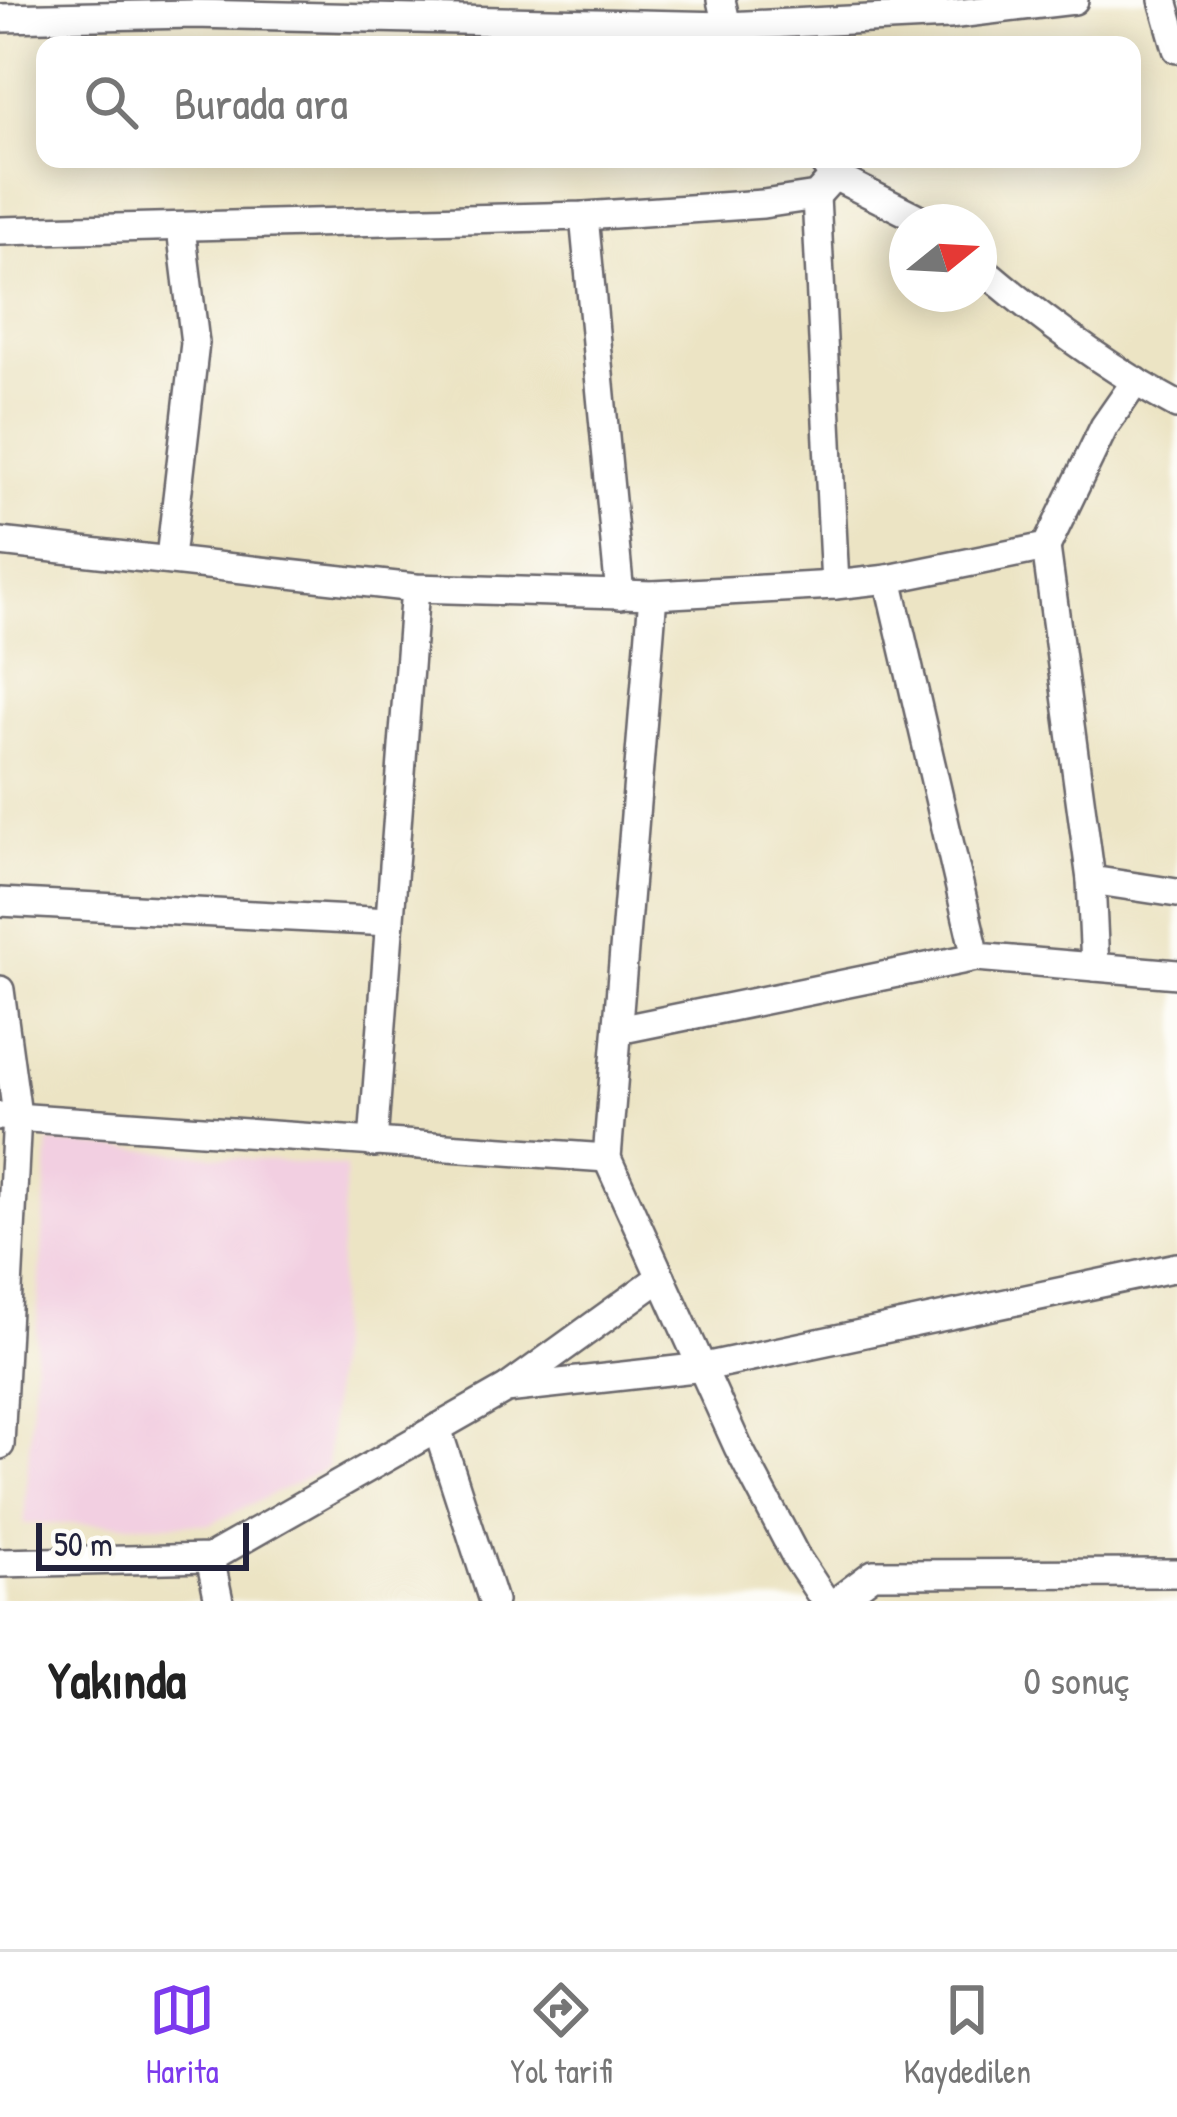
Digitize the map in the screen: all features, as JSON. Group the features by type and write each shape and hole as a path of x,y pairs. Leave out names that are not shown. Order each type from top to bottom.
{"street":[{"path":"0,18 238,15 729,24 949,15 1074,0"},
{"path":"1163,0 1177,49"},
{"path":"823,177 835,585"},
{"path":"0,231 584,216 763,204 823,177 889,206"},
{"path":"584,216 620,595"},
{"path":"170,558 195,343 181,228"},
{"path":"997,281 1038,316 1177,405"},
{"path":"1095,967 1091,880 1046,547 1105,428 1136,382"},
{"path":"0,542 415,588 620,595 835,585 1046,547"},
{"path":"888,579 976,957"},
{"path":"373,1143 415,588"},
{"path":"653,595 607,1158 738,1447 796,1557 825,1601"},
{"path":"1091,880 1177,893"},
{"path":"0,902 390,922"},
{"path":"618,1030 976,957 1177,974"},
{"path":"0,990 8,1116 0,1445"},
{"path":"8,1116 607,1158"},
{"path":"506,1389 704,1367 1177,1267"},
{"path":"0,1563 210,1558 506,1389 661,1277"},
{"path":"437,1428 493,1601"},
{"path":"210,1558 219,1601"},
{"path":"837,1601 873,1574 1177,1573"}],"shaded area":[{"path":"49,1142 346,1167 327,1468 210,1524 24,1524"}]}
